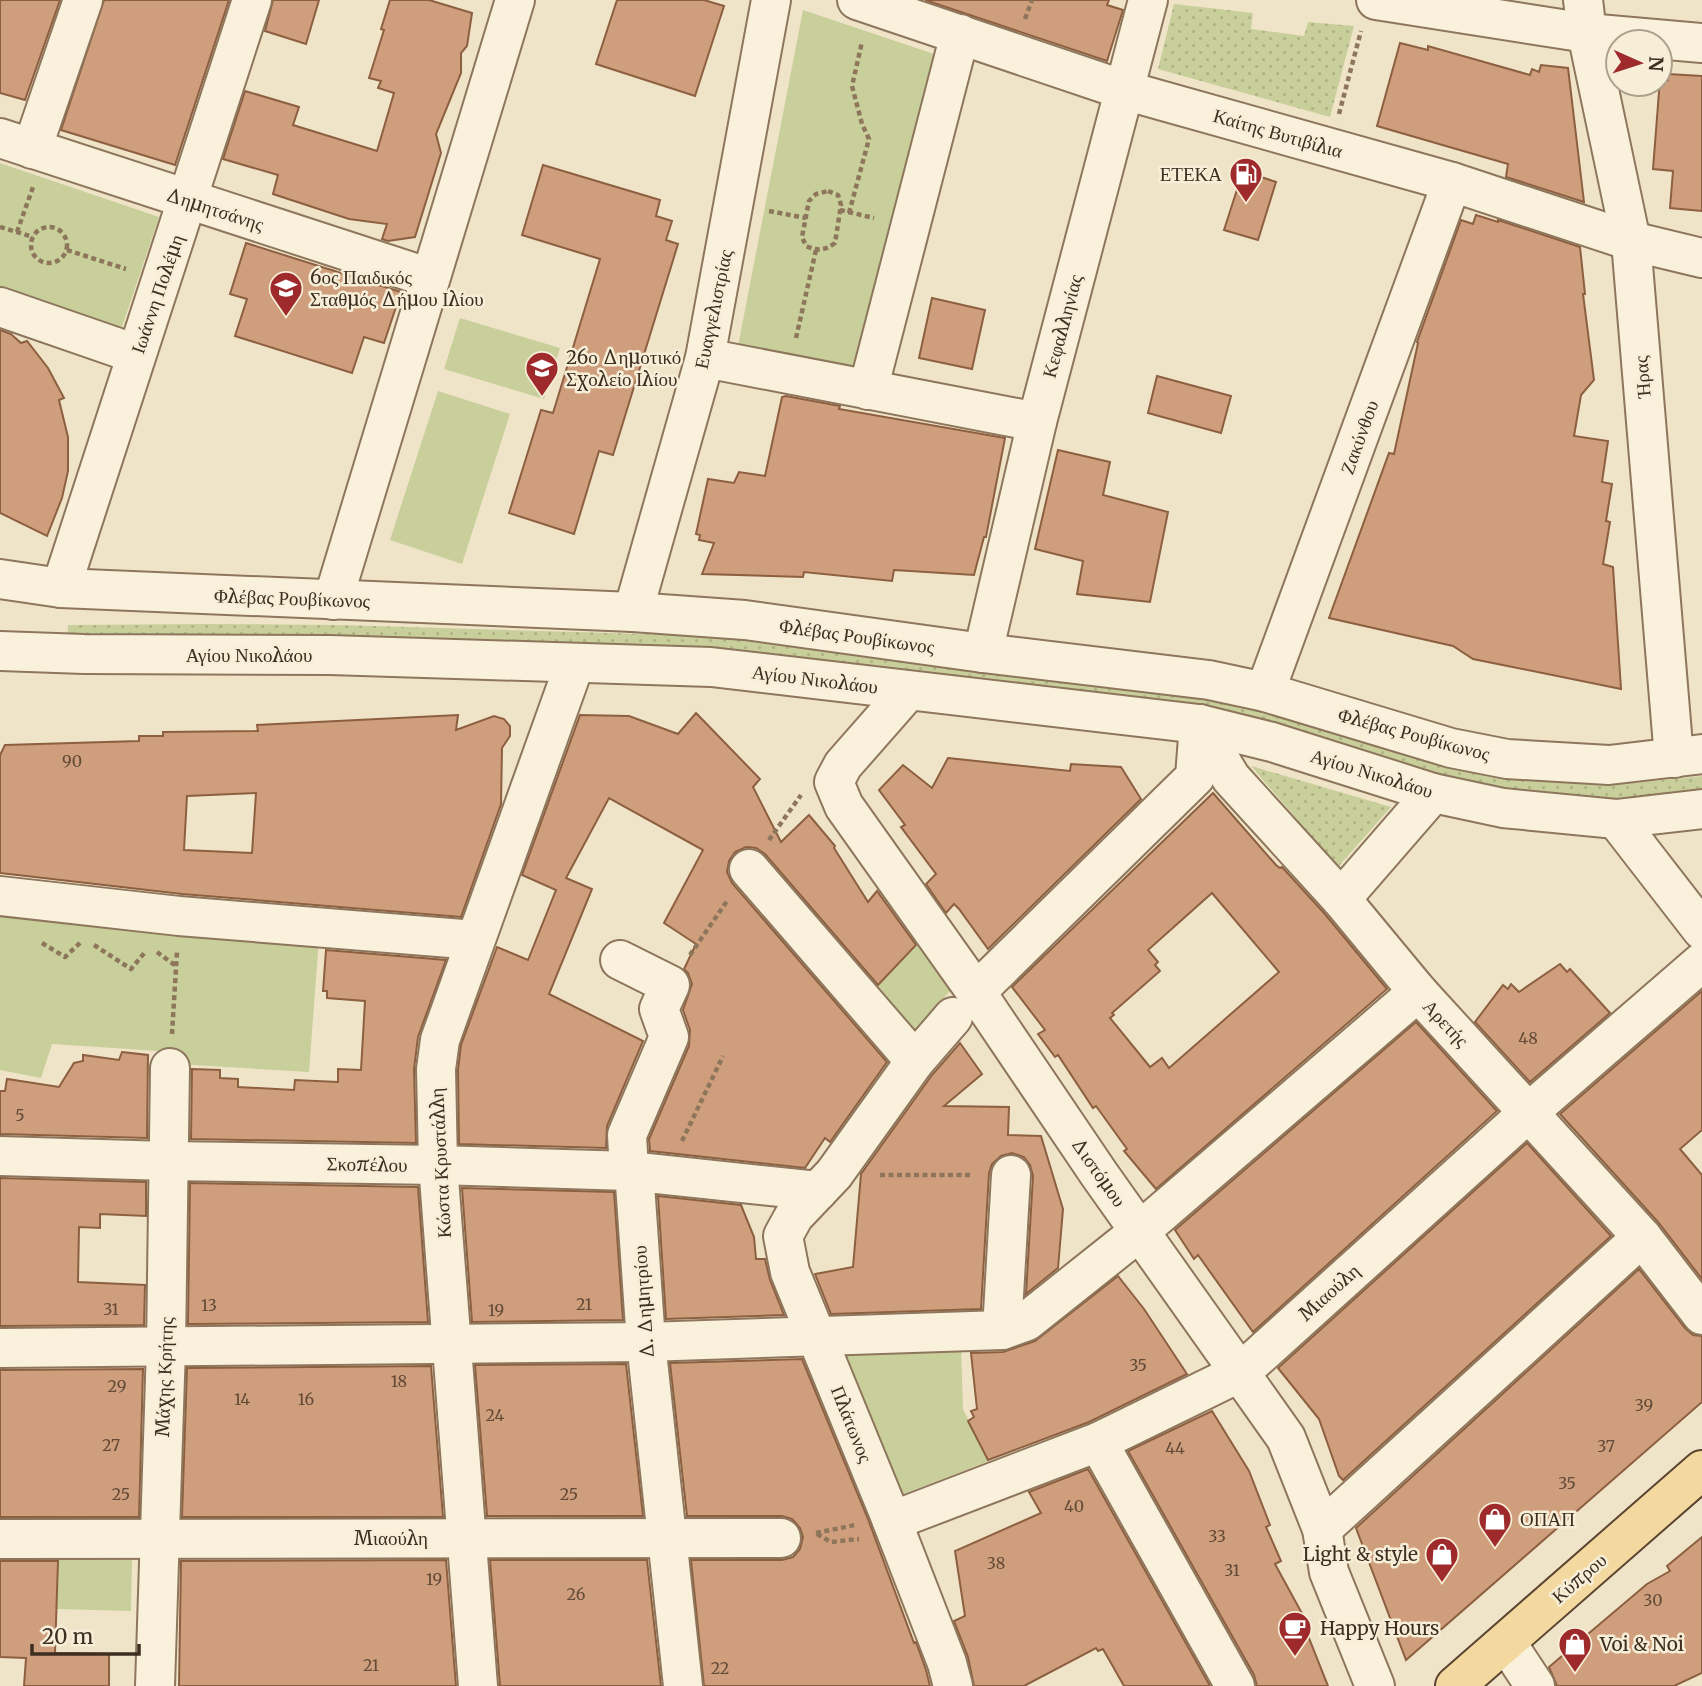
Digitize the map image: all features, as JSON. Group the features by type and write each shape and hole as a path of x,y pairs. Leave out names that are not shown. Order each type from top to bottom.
{"main road":[{"name":"Κύπρου","path":"1455,1686 1702,1470"}],"street":[{"path":"26,147 83,0"},
{"name":"Ιωάννη Πολέμη","path":"61,588 252,0"},
{"path":"333,600 516,0"},
{"name":"Ευαγγελιστρίας","path":"633,612 705,358 771,0"},
{"name":"Κεφαλληνίας","path":"983,653 1037,422 1148,0"},
{"name":"Καίτης Βυτιβίλια","path":"863,2 1124,90 1452,181 1631,241 1702,258"},
{"path":"1370,12 1585,16 1702,43"},
{"name":"Ήρας","path":"1585,16 1631,241 1688,756"},
{"path":"868,390 960,34"},
{"name":"Δημητσάνης","path":"26,147 430,278"},
{"name":"Ζακύνθου","path":"1265,692 1452,181"},
{"path":"0,307 139,347"},
{"path":"705,358 1037,422"},
{"name":"Φλέβας Ρουβίκωνος","path":"0,579 61,588 633,612 746,620 983,653 1209,680 1265,692 1451,748 1507,760 1609,765 1688,756"},
{"name":"Αγίου Νικολάου","path":"2,654 330,655 711,667 1199,724 1272,742 1433,793 1503,808 1616,818"},
{"name":"Κώστα Κρυστάλλη","path":"478,1686 438,1165 436,1069 440,1040 575,663"},
{"name":"Διστόμου","path":"908,691 843,765 834,782 845,806 965,1005 1091,1163 1286,1438 1322,1529 1329,1572 1376,1686"},
{"path":"826,1183 915,1061 965,1005 1195,777 1199,724"},
{"name":"Αρετής","path":"1199,724 1231,778 1341,899 1418,992 1642,1237 1702,1315"},
{"path":"1341,899 1433,793"},
{"path":"1616,818 1702,809"},
{"path":"1616,818 1702,930"},
{"path":"749,869 915,1061"},
{"path":"0,896 179,916 475,940"},
{"name":"Δ. Δημητρίου","path":"620,960 670,985 659,1009 669,1037 627,1135 629,1171 635,1184 646,1342 683,1686"},
{"name":"Μιαούλη","path":"892,1521 1098,1441 1241,1371 1528,1112 1702,962"},
{"path":"0,1348 646,1342 1002,1330 1027,1321 1140,1231 1418,992"},
{"name":"Μάχης Κρήτης","path":"155,1686 166,1347 170,1068"},
{"name":"Σκοπέλου","path":"0,1156 629,1171 826,1183"},
{"path":"1002,1330 1012,1175"},
{"name":"Πλάτωνος","path":"826,1183 794,1216 783,1236 790,1272 892,1521 947,1663 953,1686"},
{"path":"1322,1529 1642,1237"},
{"path":"1098,1441 1235,1686"},
{"name":"Μιαούλη","path":"0,1539 781,1538"},
{"path":"1506,1642 1535,1686"}],"path":[{"path":"849,213 869,139 852,86 863,2"},
{"path":"1329,149 1370,12"},
{"path":"17,232 26,147"},
{"path":"828,191 838,195 841,205 835,243 826,250 816,250 806,246 802,237 809,201 816,194 828,191"},
{"path":"44,227 53,227 62,232 66,250 61,258 53,263 44,263 35,258 31,250 33,237 44,227"},
{"path":"0,228 33,237"},
{"path":"66,250 161,281"},
{"path":"788,374 816,250"},
{"path":"173,1007 179,916"},
{"path":"42,943 65,957 84,939"},
{"path":"667,1174 723,1056"},
{"path":"826,1183 1012,1175"}],"green space":[{"path":"1174,4 1253,13 1251,29 1304,36 1308,22 1354,26 1330,117 1158,69"},
{"path":"803,10 934,54 856,370 738,346"},
{"path":"0,163 159,217 121,330 0,289"},
{"path":"460,318 560,348 544,399 444,369"},
{"path":"438,391 510,414 462,564 390,540"},
{"path":"68,625 340,625 748,637 1228,695 1581,782 1634,783 1702,776 1702,791 1629,801 1519,798 1217,715 67,641"},
{"path":"1251,766 1391,807 1338,867"},
{"path":"0,911 319,939 309,1072 160,1063 159,1051 52,1044 41,1078 0,1070"},
{"path":"918,943 952,989 913,1032 876,987"},
{"path":"961,1346 963,1409 989,1461 901,1495 843,1351"},
{"path":"58,1558 132,1560 131,1611 56,1609"}],"building":[{"path":"0,0 60,0 25,100 0,93"},
{"path":"104,0 229,0 175,165 61,130"},
{"path":"273,0 319,0 306,44 265,31"},
{"path":"390,0 429,0 472,13 467,46 461,53 461,73 436,134 441,153 415,237 388,241 382,239 387,224 349,219 273,194 278,175 223,159 245,91 299,107 293,125 377,151 394,93 378,88 381,81 369,78"},
{"path":"617,0 704,0 724,6 695,96 596,64"},
{"path":"925,0 1109,0 1107,5 1123,10 1107,61"},
{"path":"1400,43 1428,50 1428,46 1530,75 1532,69 1539,72 1541,65 1568,68 1584,202 1506,177 1508,164 1377,126"},
{"path":"1674,74 1702,76 1702,211 1670,208 1673,171 1653,169 1659,98 1674,98"},
{"path":"543,165 660,200 656,216 672,221 666,240 678,244 613,455 599,451 574,534 509,513 541,410 553,413 600,259 522,235"},
{"path":"1243,171 1276,182 1258,240 1224,230"},
{"path":"1476,215 1580,247 1594,380 1581,395 1574,436 1608,441 1602,482 1612,484 1606,521 1610,522 1603,564 1613,567 1621,689 1473,659 1453,646 1329,618 1389,453 1394,454 1417,342 1461,220 1473,224"},
{"path":"246,243 401,292 384,343 364,337 352,373 235,336 247,299 230,294"},
{"path":"932,298 985,310 972,369 919,358"},
{"path":"0,330 11,334 21,343 27,341 48,368 64,398 59,400 68,437 68,471 62,498 47,536 0,513"},
{"path":"1157,376 1231,396 1221,433 1148,413"},
{"path":"782,397 840,406 839,409 1005,438 986,537 974,575 894,570 892,581 804,572 803,577 702,574 714,543 699,540 700,535 696,534 708,479 734,483 739,472 765,476"},
{"path":"1058,450 1110,462 1103,495 1168,512 1150,602 1077,594 1083,561 1035,549"},
{"path":"696,713 760,779 753,787 781,842 809,815 835,846 868,902 877,891 916,945 878,985 765,854 756,848 746,847 735,852 729,861 727,872 732,883 887,1062 830,1142 825,1138 805,1168 650,1151 649,1139 689,1046 690,1030 683,1010 692,984 684,969 696,944 664,923 703,850 609,798 566,878 592,889 549,994 643,1041 607,1126 606,1148 459,1144 458,1070 461,1045 497,947 528,960 556,890 522,875 580,715 629,716 678,734"},
{"path":"458,715 456,730 494,716 504,719 510,726 510,736 502,748 501,804 461,917 182,894 0,873 0,755 5,745 139,741 139,736 163,736 163,732 258,731 257,725","holes":["256,793 252,853 184,850 187,796"]},
{"path":"948,758 1070,771 1071,764 1121,767 1141,799 988,949 959,909 954,904 946,913 926,884 936,874 901,827 905,825 879,790 903,765 932,788"},
{"path":"1213,793 1276,865 1282,867 1324,913 1387,989 1156,1189 1124,1151 1127,1149 1096,1106 1093,1108 1058,1055 1055,1057 1038,1034 1045,1030 1012,987","holes":["1212,893 1279,972 1169,1068 1162,1058 1150,1067 1110,1018 1114,1015 1112,1013 1160,971 1155,965 1158,962 1148,950"]},
{"path":"326,950 446,960 418,1037 414,1069 416,1143 191,1139 192,1069 220,1070 220,1078 238,1079 238,1087 294,1090 295,1080 338,1082 338,1069 361,1070 365,1001 327,998 327,991 323,991"},
{"path":"1560,964 1567,972 1570,969 1610,1013 1530,1082 1475,1022 1503,985 1508,989 1511,984 1519,992"},
{"path":"1702,991 1702,1130 1680,1149 1702,1175 1702,1279 1658,1222 1560,1114"},
{"path":"1416,1022 1497,1111 1253,1332 1198,1255 1194,1259 1175,1230"},
{"path":"960,1043 982,1074 944,1106 1009,1107 1008,1135 1041,1136 1063,1209 1058,1268 1026,1294 1033,1176 1024,1157 1012,1153 1001,1156 992,1164 989,1173 981,1309 831,1314 815,1274 853,1267 861,1174 932,1075"},
{"path":"122,1052 148,1055 147,1138 0,1134 0,1091 5,1091 7,1079 59,1087 74,1063 83,1061 83,1055 119,1060"},
{"path":"1527,1143 1611,1236 1343,1480 1339,1476 1319,1419 1278,1368"},
{"path":"0,1178 146,1182 146,1216 100,1214 100,1228 79,1227 78,1282 145,1285 144,1325 0,1326"},
{"path":"190,1183 418,1187 428,1322 188,1324"},
{"path":"462,1188 614,1192 623,1320 472,1322"},
{"path":"658,1196 741,1205 754,1237 756,1259 765,1259 784,1315 666,1319"},
{"path":"1639,1269 1685,1328 1693,1335 1702,1336 1702,1402 1406,1660 1356,1528"},
{"path":"1118,1276 1144,1309 1187,1374 1089,1422 988,1460 968,1421 974,1417 971,1411 977,1409 971,1353 1003,1352 1035,1341"},
{"path":"802,1359 868,1519 914,1643 916,1642 930,1686 704,1686 691,1560 782,1560 793,1557 800,1549 803,1537 800,1528 792,1519 782,1516 687,1516 670,1363"},
{"path":"626,1364 643,1516 487,1516 475,1365"},
{"path":"431,1366 443,1517 182,1517 187,1368"},
{"path":"143,1369 139,1517 0,1517 0,1370"},
{"path":"1212,1411 1249,1471 1270,1525 1266,1527 1281,1561 1275,1564 1311,1630 1307,1633 1328,1686 1257,1686 1254,1675 1128,1451"},
{"path":"1088,1469 1210,1686 1124,1686 1103,1649 1098,1651 1096,1648 1024,1686 974,1686 968,1657 954,1621 965,1616 955,1551 1041,1513 1029,1492"},
{"path":"1702,1537 1702,1673 1674,1686 1557,1686 1549,1667 1647,1584 1670,1571 1667,1566"},
{"path":"446,1560 456,1686 179,1686 181,1561"},
{"path":"490,1560 647,1560 661,1686 500,1686"},
{"path":"0,1561 58,1561 55,1653 109,1654 109,1686 24,1686 26,1658 0,1657"}],"place":[{"name":"ΕΤΕΚΑ","path":"1246,204"},
{"name":"6ος Παιδικός Σταθμός Δήμου Ιλίου","path":"286,318"},
{"name":"26ο Δημοτικό Σχολείο Ιλίου","path":"542,398"},
{"name":"ΟΠΑΠ","path":"1495,1549"},
{"name":"Light & style","path":"1442,1584"},
{"name":"Happy Hours","path":"1295,1658"},
{"name":"Voi & Noi","path":"1575,1674"}]}
